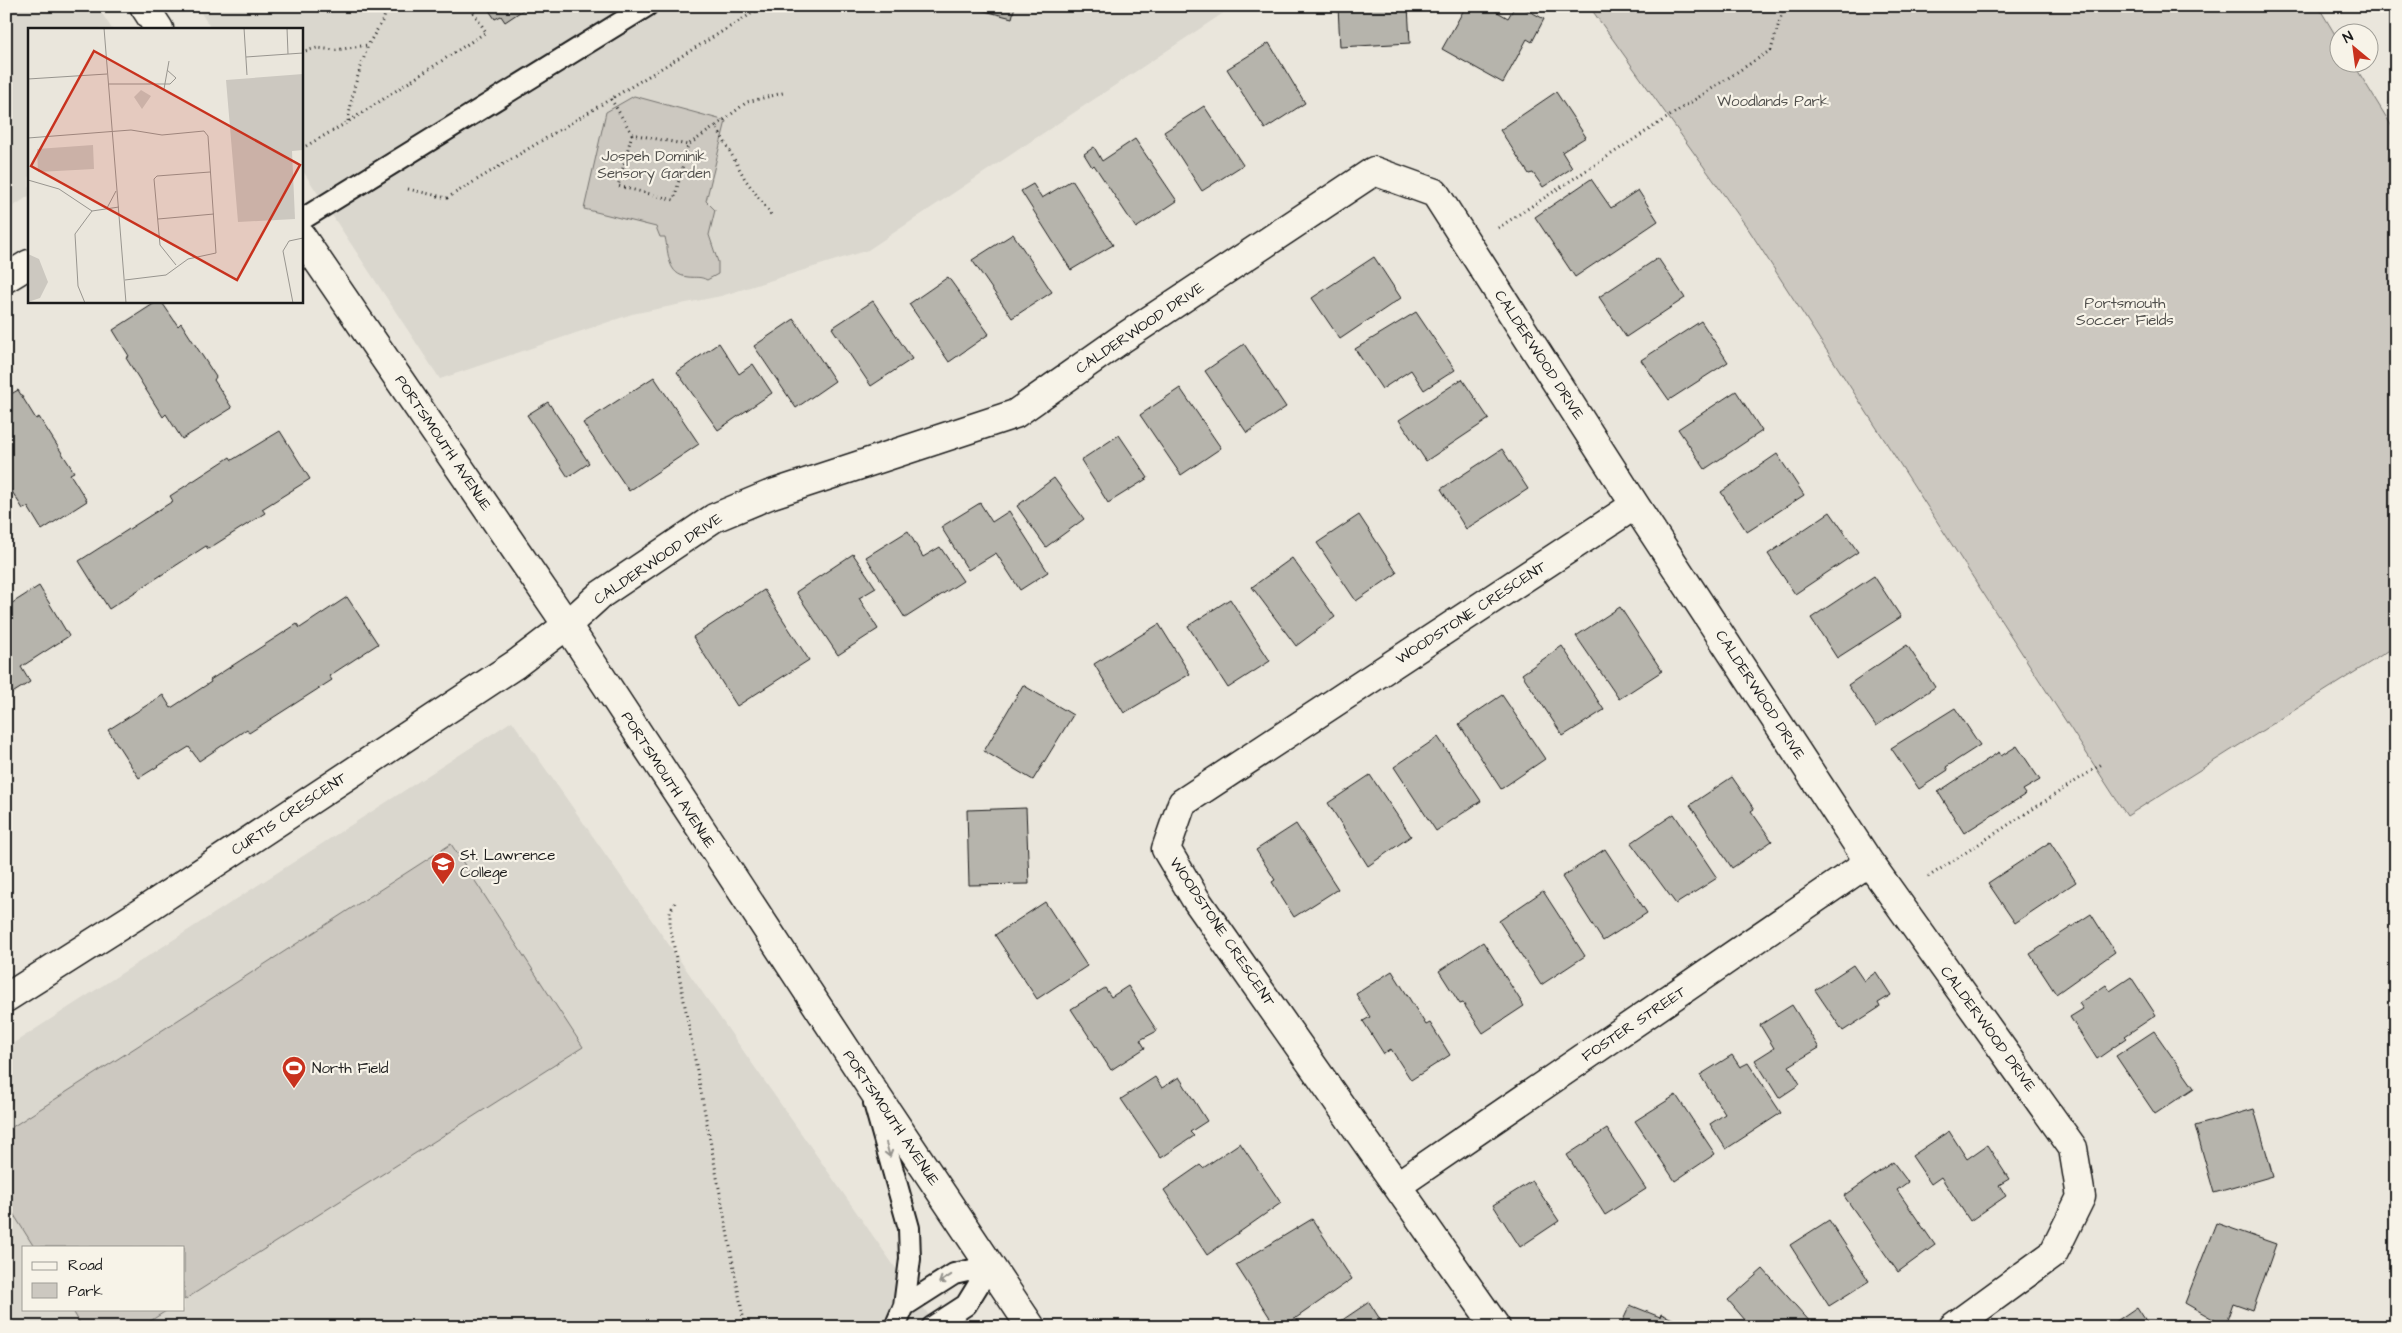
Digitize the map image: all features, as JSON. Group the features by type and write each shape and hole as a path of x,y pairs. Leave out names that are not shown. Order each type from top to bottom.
{"street":[{"path":"144,6 158,28"},
{"name":"CALDERWOOD DRIVE","path":"567,625 600,595 714,518 769,495 1015,414 1123,338 1374,171 1435,193 1635,505 1869,862 2073,1148 2081,1197 2053,1254 1953,1327"},
{"name":"PORTSMOUTH AVENUE","path":"302,237 567,625 1031,1327"},
{"path":"6,278 28,265"},
{"name":"WOODSTONE CRESCENT","path":"1496,1327 1195,898 1166,849 1182,803 1635,505"},
{"name":"CURTIS CRESCENT","path":"6,998 140,914 516,664 567,625"},
{"name":"FOSTER STREET","path":"1398,1185 1869,862"}],"lane":[{"path":"302,219 647,6"},
{"path":"870,1086 909,1228 910,1259 904,1306 895,1327"},
{"path":"904,1306 954,1274 990,1266"},
{"path":"932,1327 966,1305 990,1266"}],"path":[{"path":"348,122 354,88 368,45 384,18 387,6"},
{"path":"306,146 348,122 486,32 468,6"},
{"path":"1497,229 1771,50 1784,6"},
{"path":"383,170 396,186 447,198 761,8 785,12"},
{"path":"302,52 316,48 336,50 368,45"},
{"path":"611,99 632,134 618,186 674,200 688,145 748,102 783,93"},
{"path":"716,126 745,179 772,216"},
{"path":"632,134 688,145"},
{"path":"1928,877 2102,764"},
{"path":"675,903 670,911 670,926 745,1327"}],"shaded area":[{"path":"6,6 97,6 111,28 28,28 28,197 6,211"},
{"path":"197,6 1234,6 868,250 721,296 632,314 440,379 302,170 302,28 210,28"},
{"name":"St. Lawrence College","path":"512,721 937,1327 6,1327 6,1048"}],"green space":[{"name":"Portsmouth Soccer Fields","path":"1589,6 2318,6 2330,26 2330,72 2359,72 2396,133 2396,646 2127,816 1749,230"},
{"name":"Jospeh Dominik Sensory Garden","path":"634,96 726,121 706,201 715,210 709,235 718,262 718,274 707,280 688,277 676,272 668,257 665,237 660,237 656,227 584,209 606,112"},
{"name":"North Field","path":"451,844 583,1047 185,1299 185,1246 33,1246 6,1202 6,1131"},
{"path":"73,1310 167,1310 141,1327 82,1327"}],"building":[{"path":"486,6 529,6 505,22 501,16 495,19"},
{"path":"965,6 1015,6 1012,18"},
{"path":"1338,6 1408,6 1410,43 1340,47"},
{"path":"1466,6 1487,6 1508,18 1515,6 1520,6 1544,19 1532,42 1527,39 1503,83 1442,49"},
{"path":"1269,43 1305,103 1265,129 1227,69"},
{"path":"1556,92 1586,137 1562,152 1572,168 1543,187 1533,173 1529,174 1500,130"},
{"path":"1204,106 1243,165 1202,191 1164,132"},
{"path":"1135,139 1177,201 1136,228 1094,165 1092,167 1084,154 1094,147 1102,161"},
{"path":"1591,179 1611,208 1638,190 1658,221 1575,277 1535,217"},
{"path":"1072,180 1113,245 1071,270 1021,191 1033,184 1042,198"},
{"path":"1013,234 1052,292 1012,318 972,260"},
{"path":"1374,257 1401,298 1340,339 1312,298"},
{"path":"1658,258 1685,298 1626,337 1599,297"},
{"path":"948,277 989,334 949,362 909,304"},
{"path":"873,301 912,359 871,386 832,328"},
{"path":"156,302 162,302 178,326 181,323 216,377 214,380 232,408 182,439 166,414 163,417 126,358 129,356 113,330"},
{"path":"1416,312 1455,370 1424,390 1411,370 1382,389 1355,349"},
{"path":"794,319 835,381 796,408 754,346"},
{"path":"1701,321 1728,362 1669,400 1641,360"},
{"path":"719,343 739,374 753,364 772,393 718,430 677,372"},
{"path":"1244,344 1286,407 1247,433 1205,371"},
{"path":"654,377 699,444 629,491 583,423"},
{"path":"1462,379 1489,419 1426,461 1399,420"},
{"path":"1180,388 1221,448 1181,475 1140,415"},
{"path":"18,390 36,419 39,417 74,472 70,474 87,501 42,530 28,507 23,509 6,482 6,397"},
{"path":"1736,391 1762,431 1705,469 1678,429"},
{"path":"548,402 589,463 568,477 527,415"},
{"path":"280,431 310,479 262,509 265,513 208,549 206,546 109,609 79,561 173,501 170,496 230,457 232,460"},
{"path":"1119,435 1148,478 1108,503 1081,460"},
{"path":"1502,449 1528,489 1466,529 1441,489"},
{"path":"1777,454 1804,495 1747,532 1721,492"},
{"path":"1054,478 1084,519 1046,547 1017,506"},
{"path":"980,503 992,522 1009,511 1048,572 1020,590 996,553 968,570 941,527"},
{"path":"1830,512 1858,552 1795,594 1768,554"},
{"path":"1359,515 1397,573 1356,601 1317,543"},
{"path":"908,531 923,557 940,547 963,581 905,618 866,557"},
{"path":"853,554 876,588 859,598 878,629 838,655 796,592"},
{"path":"1292,558 1335,617 1296,646 1252,587"},
{"path":"1874,576 1901,617 1837,658 1811,618"},
{"path":"39,586 69,636 21,667 30,682 6,697 6,607"},
{"path":"764,590 809,660 737,706 693,637"},
{"path":"347,597 378,644 329,676 332,680 249,733 247,729 199,761 189,747 139,778 108,730 163,695 171,708 211,682 210,680 297,624 300,628"},
{"path":"1230,599 1270,661 1228,688 1188,626"},
{"path":"1620,607 1662,671 1619,699 1576,636"},
{"path":"1159,624 1190,674 1124,713 1094,664"},
{"path":"1907,645 1935,687 1876,726 1848,685"},
{"path":"1562,646 1604,710 1563,736 1522,674"},
{"path":"1023,685 1073,715 1033,780 984,751"},
{"path":"1502,695 1545,759 1501,789 1459,724"},
{"path":"1955,708 1980,745 1946,767 1948,770 1919,789 1891,748"},
{"path":"1438,737 1481,801 1436,831 1394,767"},
{"path":"2017,746 2040,780 2023,790 2026,794 1964,833 1938,792 1999,752 2001,756"},
{"path":"1370,775 1411,836 1368,866 1328,803"},
{"path":"1732,777 1754,809 1751,811 1772,841 1732,868 1690,805"},
{"path":"1026,808 1029,884 969,885 967,810"},
{"path":"1674,814 1717,878 1676,904 1631,843"},
{"path":"1296,824 1338,889 1294,917 1272,882 1275,880 1256,850"},
{"path":"2050,842 2076,882 2015,923 1988,883"},
{"path":"1605,849 1647,913 1603,941 1562,877"},
{"path":"1543,891 1585,956 1541,985 1499,921"},
{"path":"1045,902 1087,966 1037,999 995,935"},
{"path":"2091,914 2115,952 2056,994 2030,954"},
{"path":"1483,942 1524,1006 1483,1033 1463,1003 1460,1004 1439,971"},
{"path":"1853,965 1864,981 1876,972 1891,995 1878,1003 1880,1007 1843,1031 1815,990"},
{"path":"1392,971 1426,1025 1430,1023 1450,1055 1411,1080 1391,1049 1384,1054 1363,1021 1370,1017 1356,994"},
{"path":"2131,977 2156,1015 2125,1036 2127,1038 2097,1059 2070,1017 2083,1009 2079,1003 2106,985 2110,991"},
{"path":"1128,986 1157,1031 1140,1040 1145,1048 1111,1070 1071,1009 1105,988 1111,997"},
{"path":"1792,1005 1819,1048 1789,1066 1800,1084 1779,1098 1755,1060 1774,1048 1760,1025"},
{"path":"2154,1031 2194,1088 2155,1114 2116,1056"},
{"path":"1732,1055 1740,1067 1748,1063 1781,1113 1726,1149 1710,1124 1725,1114 1700,1075"},
{"path":"1155,1077 1162,1088 1179,1077 1207,1121 1190,1132 1194,1136 1161,1158 1121,1099"},
{"path":"1676,1095 1715,1154 1675,1181 1635,1121"},
{"path":"2254,1109 2273,1176 2214,1193 2195,1126"},
{"path":"1607,1129 1646,1189 1605,1215 1567,1155"},
{"path":"1949,1131 1967,1159 1987,1145 2009,1179 1999,1185 2006,1196 1970,1221 1941,1177 1931,1184 1912,1156"},
{"path":"1240,1143 1281,1203 1207,1255 1164,1190 1200,1165 1203,1168"},
{"path":"1893,1162 1908,1182 1897,1190 1935,1245 1898,1272 1844,1196"},
{"path":"1532,1181 1559,1221 1520,1247 1493,1205"},
{"path":"1312,1219 1352,1279 1283,1327 1276,1327 1236,1265"},
{"path":"1829,1220 1869,1281 1829,1306 1790,1245"},
{"path":"2216,1223 2276,1244 2253,1310 2233,1303 2225,1326 2185,1303"},
{"path":"1763,1269 1812,1324 1808,1327 1751,1327 1728,1300"},
{"path":"1369,1302 1385,1327 1332,1327"},
{"path":"1630,1305 1660,1317 1661,1314 1692,1327 1620,1327"},
{"path":"2137,1307 2150,1327 2108,1327"}],"place":[{"name":"St. Lawrence College","path":"443,885"},
{"name":"North Field","path":"294,1089"}],"park label":[{"name":"Woodlands Park","path":"1773,101"}]}
